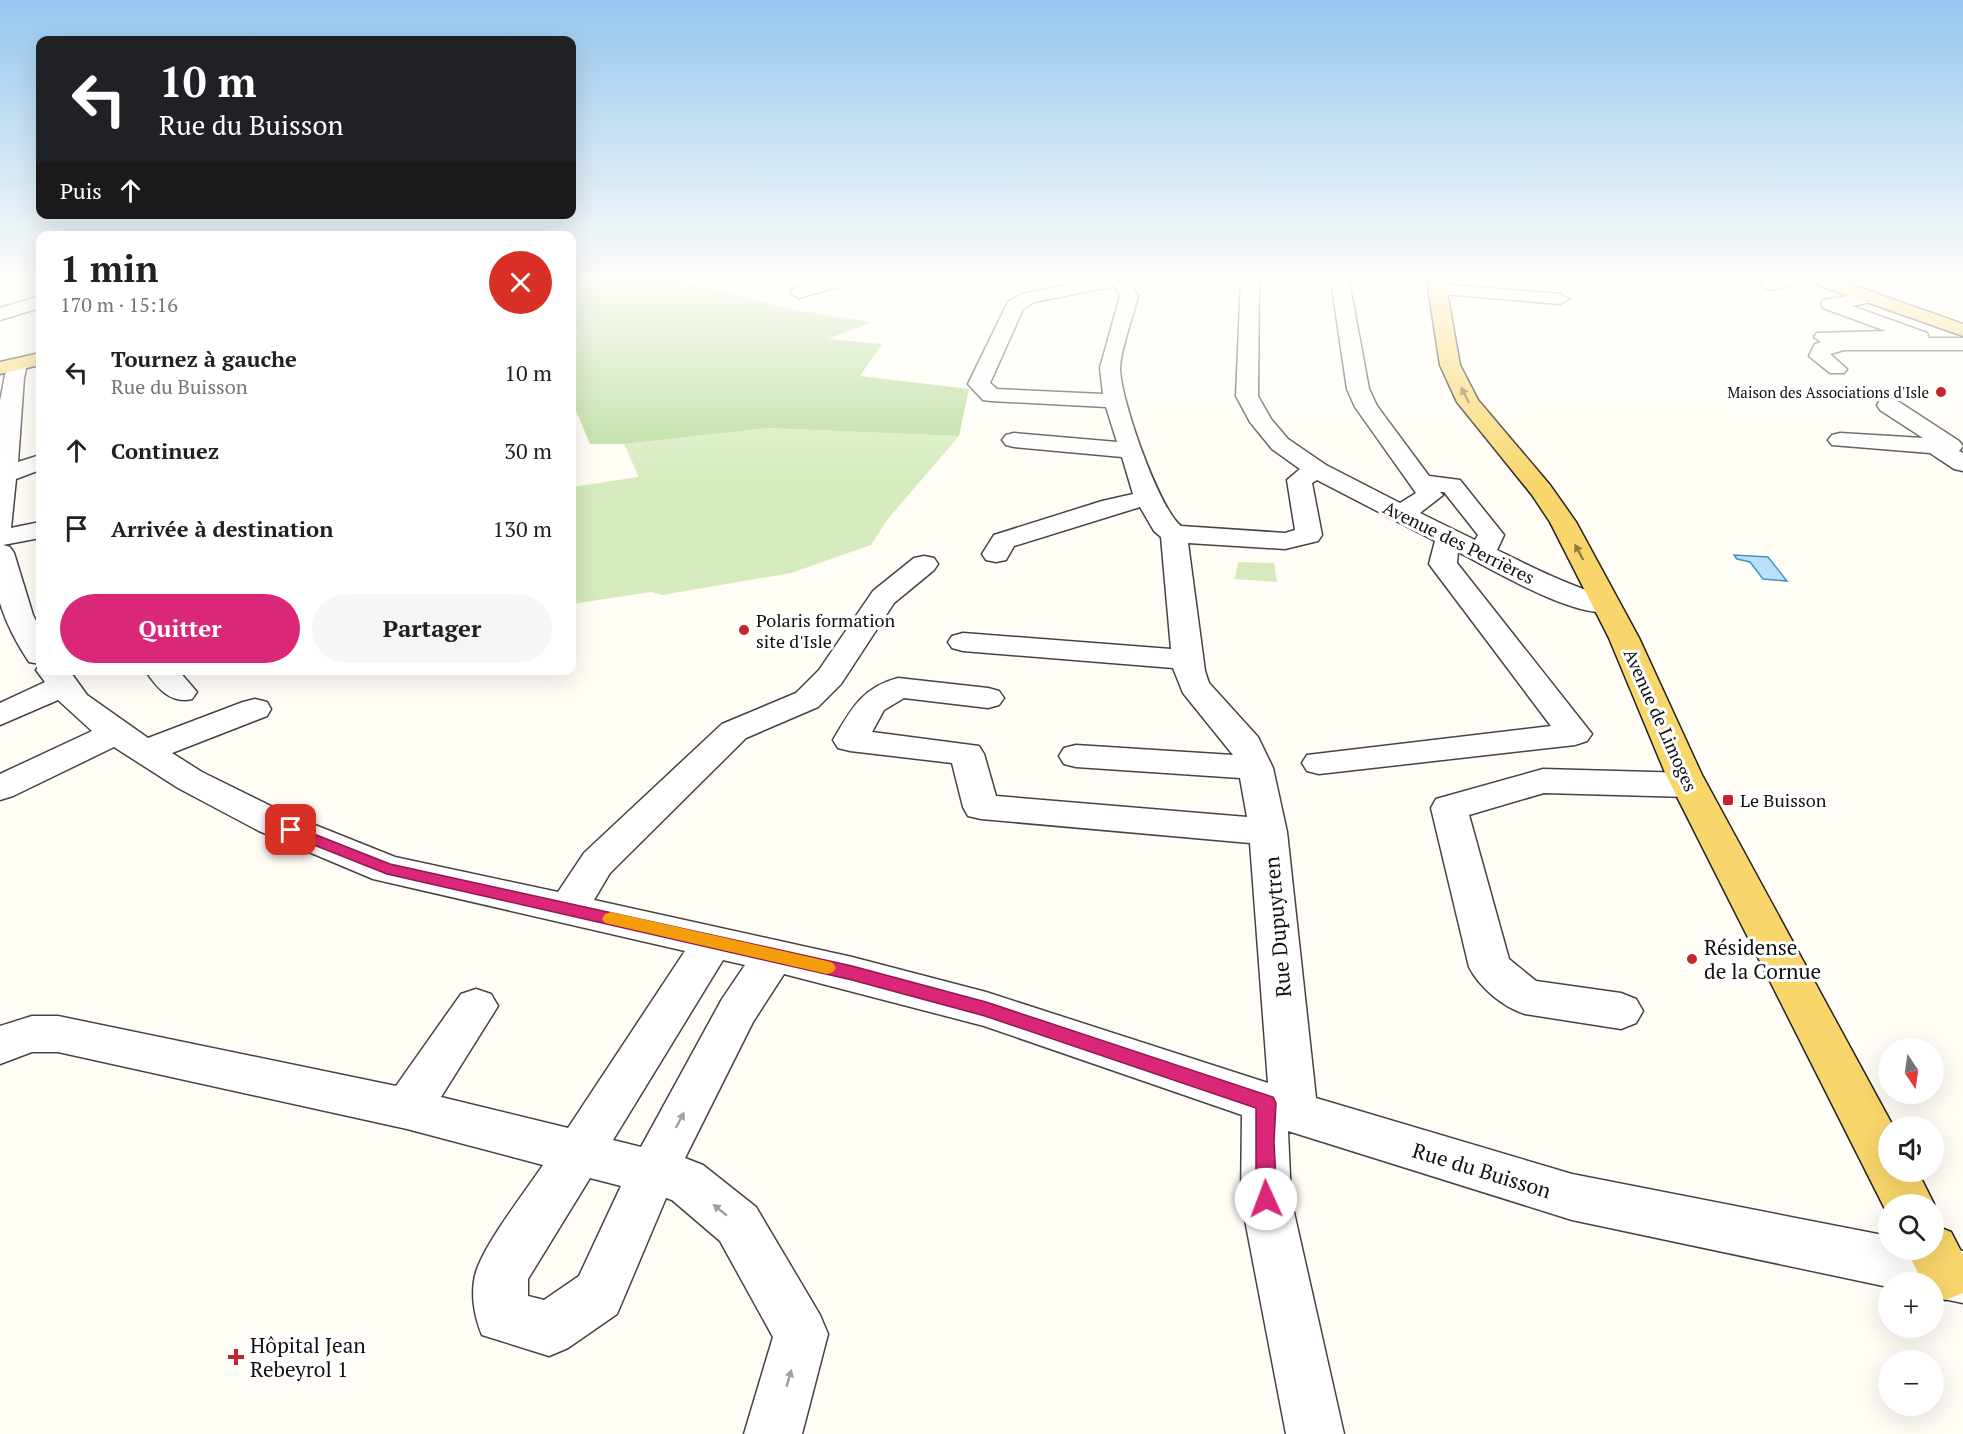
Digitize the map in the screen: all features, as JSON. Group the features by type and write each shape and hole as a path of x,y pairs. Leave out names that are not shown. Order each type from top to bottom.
{"main road":[{"name":"Avenue de Limoges","path":"1447,348 1450,365 1468,402 1541,490 1563,522 1624,639 1689,785 1878,1146"},
{"path":"9,366 36,360"}],"street":[{"path":"996,348 979,384 991,395 1115,401"},
{"path":"1115,348 1110,368 1115,401 1147,498 1163,525 1174,534 1284,541 1309,536 1299,480 1317,470"},
{"name":"Avenue des Perrières","path":"1248,348 1247,396 1261,422 1280,444 1317,470 1401,514 1550,587 1588,602 1605,605"},
{"path":"1351,348 1358,389 1366,406 1430,495 1401,514"},
{"path":"1822,348 1819,356 1838,369"},
{"path":"1928,348 1963,363"},
{"path":"0,515 6,474 4,446 13,378 9,366"},
{"path":"1888,405 1963,453"},
{"path":"1014,440 1133,451"},
{"path":"1840,440 1936,446 1963,464"},
{"path":"6,474 36,463"},
{"path":"1319,762 1575,734 1443,564 1446,544 1486,546 1491,535 1451,485 1421,483"},
{"path":"996,554 1003,541 1111,506 1147,498"},
{"path":"0,538 36,531"},
{"path":"1174,534 1188,660 1194,686 1251,756"},
{"name":"Rue du Buisson","path":"0,553 18,615 36,643"},
{"path":"568,909 597,863 734,731 807,700 830,677 883,597 924,564"},
{"path":"963,642 1188,660"},
{"path":"9,704 36,671"},
{"name":"Rue du Buisson","path":"57,675 76,702 130,743 190,780 272,822 387,869 852,973 1030,1023 1280,1108 1572,1197 1951,1276"},
{"path":"988,698 898,688 871,704 850,740 967,754 981,807 1268,832"},
{"path":"0,788 130,743 255,709"},
{"path":"1076,756 1251,756"},
{"name":"Rue Dupuytren","path":"1251,756 1268,832 1280,1108 1264,1142 1266,1199 1315,1434"},
{"path":"1621,1011 1525,997 1490,967 1449,808 1543,781 1689,785"},
{"path":"713,942 502,1273 501,1316 549,1329 598,1295 653,1172 737,1011 774,955"},
{"path":"407,1109 476,1006"},
{"path":"0,1045 32,1034 58,1034 407,1109 686,1181 738,1224 801,1334 773,1434"}],"green space":[{"path":"576,348 879,348 860,376 969,389 959,436 768,428 624,444 590,444 576,411"},
{"path":"768,428 959,436 887,520 871,545 791,573 662,595 651,592 576,603 576,486 639,477 624,444"},
{"path":"1238,562 1274,563 1277,582 1235,579"}],"water":[{"path":"1734,555 1768,557 1787,581 1763,579 1750,562 1737,559"}],"slow traffic":[{"path":"611,919 827,968"}],"place":[{"name":"Maison des Associations d'Isle","path":"1941,392"},
{"name":"Polaris formation site d'Isle","path":"744,630"},
{"name":"Le Buisson","path":"1728,800"},
{"name":"Résidense de la Cornue","path":"1692,959"},
{"name":"Hôpital Jean Rebeyrol 1","path":"236,1357"}],"route":[{"path":"291,830 387,869 852,973 986,1009 1266,1103 1264,1142 1266,1199"}]}
